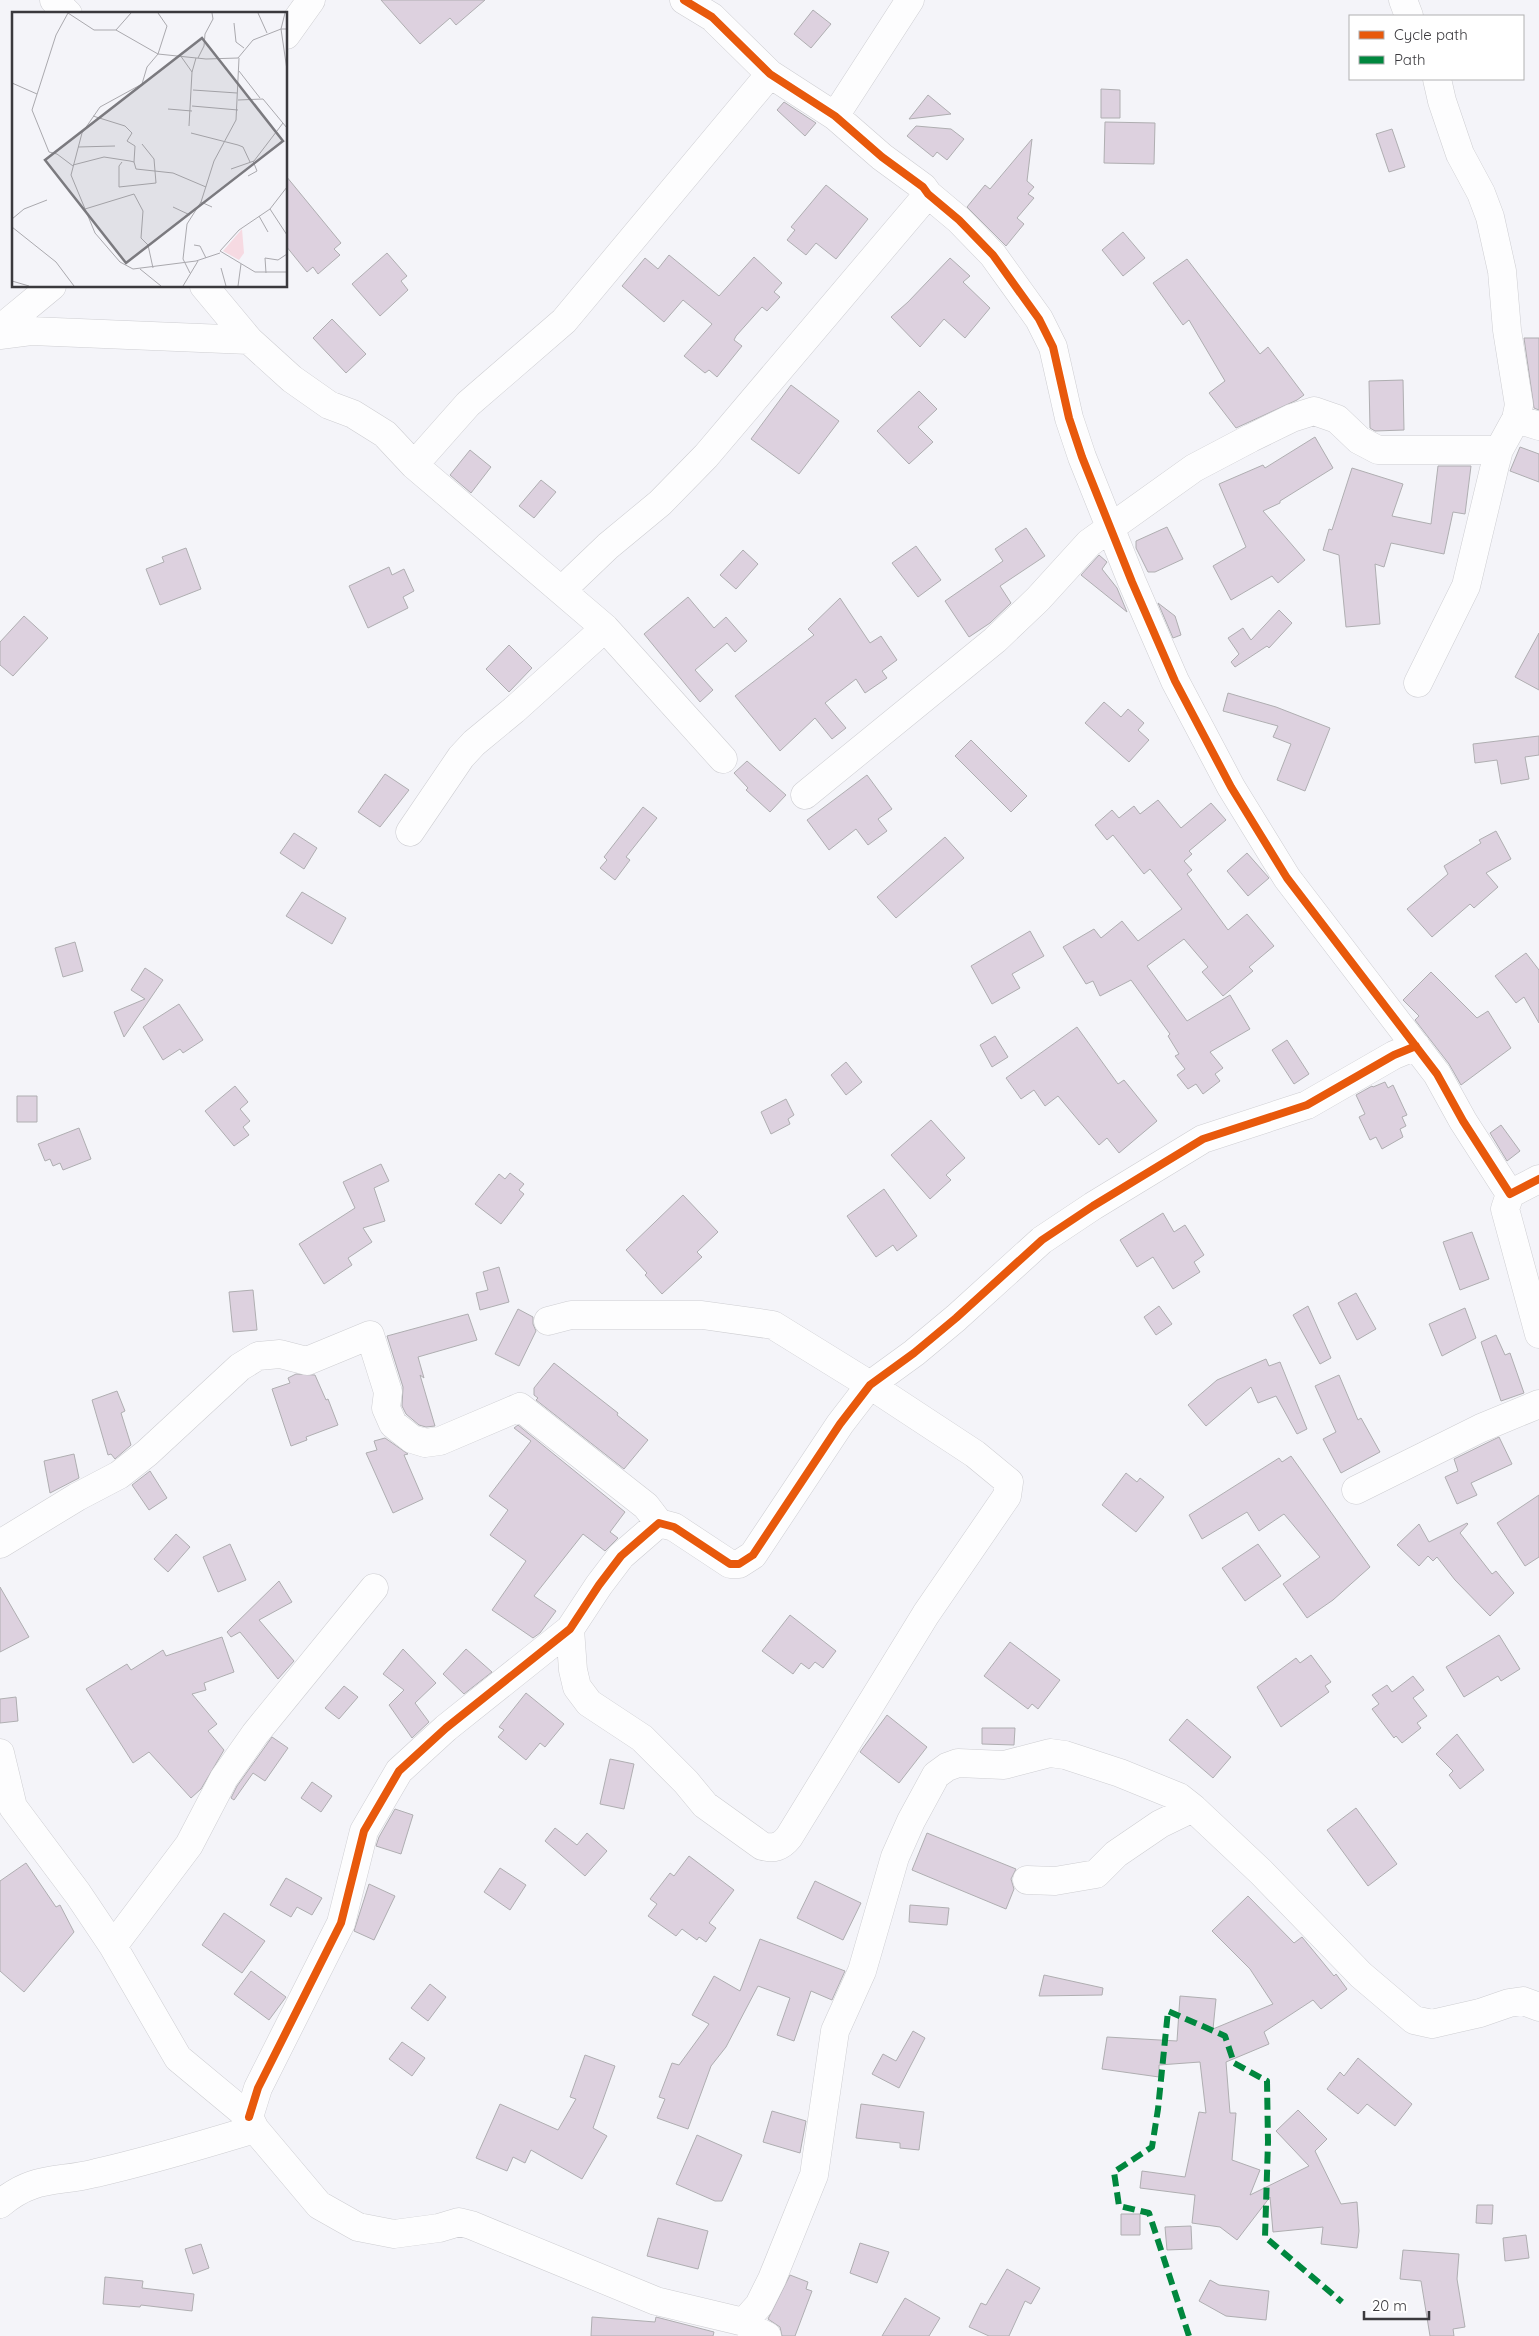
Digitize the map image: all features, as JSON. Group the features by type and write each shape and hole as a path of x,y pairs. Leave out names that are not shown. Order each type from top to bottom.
{"street":[{"path":"54,0 66,12"},
{"path":"288,33 311,0"},
{"path":"684,0 712,17 770,74 835,116 882,157 923,187 928,194 959,220 992,255 1039,319 1053,347 1068,418 1082,457 1109,526 1175,681 1231,787 1278,864 1437,1074 1463,1121 1510,1194 1506,1209 1507,1217 1523,1267 1539,1334"},
{"path":"835,116 910,0"},
{"path":"1403,0 1409,15"},
{"path":"414,465 468,404 564,322 770,74"},
{"path":"1418,683 1466,586 1483,508 1499,450 1527,423 1519,405 1507,330 1502,272 1496,241 1481,193 1468,173 1455,140 1437,80"},
{"path":"562,590 608,546 660,503 706,456 928,194"},
{"path":"0,329 50,288"},
{"path":"206,288 249,340 292,379 329,405 353,414 385,434 414,465 605,628 723,759"},
{"path":"0,335 31,331 249,340"},
{"path":"806,795 995,640 1038,599 1089,543 1109,526 1194,468 1276,426 1314,411 1338,419 1359,440 1378,450 1499,450"},
{"path":"410,832 461,757 474,743 514,710 605,628"},
{"path":"0,1544 77,1497 119,1475 147,1453 240,1367 258,1356 280,1354 307,1361 370,1336 388,1392 386,1408 393,1424 412,1439 425,1442 440,1441 520,1407 646,1506 659,1522 674,1527 730,1564 739,1564 753,1554 840,1424 870,1385 914,1353 949,1324 1042,1240 1092,1206 1203,1139 1307,1104 1394,1054 1416,1046"},
{"path":"1510,1194 1539,1179"},
{"path":"548,1321 571,1315 702,1315 773,1325 870,1385 975,1454 1009,1482 1007,1496 926,1614 785,1842 780,1846 771,1848 762,1846 729,1823 705,1805 686,1782 642,1738 589,1703 577,1687 573,1670 570,1629"},
{"path":"1356,1490 1481,1428 1539,1404"},
{"path":"252,2123 258,2088 342,1923 364,1831 399,1771 446,1728 570,1629 621,1556 659,1522"},
{"path":"113,1946 189,1844 224,1778 255,1734 374,1588"},
{"path":"0,1753 13,1807 78,1894 113,1946 178,2058 252,2123 319,2205 358,2227 394,2234 459,2222 656,2301 744,2322 749,2327 767,2336"},
{"path":"744,2322 759,2305 772,2279 814,2175 835,2031 862,1971 895,1857 911,1821 936,1775 947,1767 958,1763 1004,1765 1044,1754 1065,1755 1120,1773 1179,1797 1193,1808 1262,1872 1361,1975 1414,2020 1432,2024 1523,2001 1539,2007"},
{"path":"1027,1880 1055,1881 1096,1874 1116,1854 1160,1824 1193,1808"},
{"path":"0,2204 25,2186 44,2180 94,2174 252,2123"}],"building":[{"path":"381,0 485,0 456,25 450,18 420,44"},
{"path":"813,10 831,24 811,48 794,34"},
{"path":"1101,89 1120,90 1120,118 1101,118"},
{"path":"928,95 951,114 909,119"},
{"path":"784,102 816,123 805,136 777,110"},
{"path":"1105,122 1155,123 1154,164 1104,163"},
{"path":"916,126 951,129 964,139 947,160 937,152 933,157 907,136"},
{"path":"1392,129 1405,167 1389,172 1376,134"},
{"path":"1032,139 1027,181 1034,187 1028,194 1034,198 1017,218 1024,224 1006,246 967,207 985,185 990,189"},
{"path":"288,178 341,243 334,249 340,255 318,274 313,267 307,272 288,248"},
{"path":"826,185 868,219 836,259 816,243 806,255 787,240 795,230 791,227"},
{"path":"1123,232 1145,258 1123,276 1102,250"},
{"path":"387,253 407,276 401,281 408,290 380,316 352,284"},
{"path":"669,255 719,296 754,257 782,283 774,292 780,297 767,311 762,307 736,336 734,340 742,346 717,377 709,370 705,373 684,356 712,324 683,300 664,322 622,286 645,258 658,269"},
{"path":"950,258 970,276 963,282 990,308 965,338 944,319 920,347 891,317"},
{"path":"1187,259 1260,354 1268,347 1304,395 1236,428 1209,393 1225,381 1189,320 1183,325 1153,283"},
{"path":"332,319 366,354 346,373 313,338"},
{"path":"1524,338 1539,338 1539,410 1534,408"},
{"path":"1403,380 1404,430 1375,431 1370,428 1369,381"},
{"path":"791,385 839,421 799,474 751,439"},
{"path":"919,391 937,409 918,427 933,442 909,464 877,431"},
{"path":"1315,437 1333,468 1280,501 1280,503 1263,511 1305,560 1278,583 1272,576 1231,600 1213,566 1246,547 1219,484 1263,465 1265,468"},
{"path":"1520,447 1539,454 1539,482 1510,471"},
{"path":"470,450 491,467 471,493 450,475"},
{"path":"1438,466 1471,466 1465,514 1453,512 1444,554 1391,543 1384,567 1375,564 1380,624 1346,627 1339,555 1323,550 1329,529 1332,530 1352,468 1403,484 1392,516 1431,524"},
{"path":"541,480 556,492 534,518 519,506"},
{"path":"1167,527 1183,559 1155,572 1148,572 1136,548 1136,541"},
{"path":"1026,528 1045,556 1000,586 1011,603 990,623 969,637 945,601 1003,561 995,549"},
{"path":"916,546 941,580 918,597 892,563"},
{"path":"186,548 201,589 160,605 146,569 164,562 162,557"},
{"path":"743,550 758,564 736,589 720,575"},
{"path":"1099,555 1107,562 1102,569 1117,588 1127,612 1081,575"},
{"path":"389,567 392,575 404,569 414,591 403,597 408,608 368,628 349,586"},
{"path":"688,597 714,628 726,617 747,641 735,652 727,643 695,670 713,690 700,702 644,634"},
{"path":"840,598 870,643 881,636 897,660 882,671 887,678 865,693 856,679 825,703 846,728 832,739 815,718 780,751 735,696 814,635 808,629"},
{"path":"1158,603 1175,616 1181,635 1173,638"},
{"path":"1279,610 1292,623 1269,648 1267,646 1235,667 1231,662 1239,654 1228,638 1243,628 1251,640"},
{"path":"24,616 48,638 13,676 0,665 0,642"},
{"path":"1539,633 1539,690 1515,677"},
{"path":"509,645 532,668 509,692 486,669"},
{"path":"1228,693 1276,707 1330,728 1305,791 1277,780 1291,744 1273,737 1278,726 1223,711"},
{"path":"1104,702 1121,717 1128,709 1144,723 1138,730 1149,740 1129,762 1085,723"},
{"path":"1539,736 1539,755 1525,757 1529,779 1501,784 1497,760 1475,763 1473,744"},
{"path":"971,740 1027,796 1011,812 955,756"},
{"path":"747,761 786,795 770,812 746,790 748,788 734,773"},
{"path":"385,774 409,790 380,827 358,812"},
{"path":"867,775 892,809 878,819 887,831 868,845 856,829 829,850 807,820"},
{"path":"1158,800 1181,828 1211,803 1226,820 1189,851 1192,854 1184,861 1192,870 1187,874 1228,930 1247,914 1274,946 1249,967 1253,971 1223,996 1202,972 1208,967 1184,939 1147,966 1187,1021 1230,995 1250,1029 1210,1052 1223,1068 1215,1074 1220,1081 1203,1094 1196,1084 1188,1089 1177,1075 1185,1069 1175,1056 1179,1054 1168,1036 1170,1034 1131,980 1100,996 1093,981 1086,984 1063,947 1094,929 1101,938 1122,921 1138,941 1182,909 1150,869 1144,874 1113,835 1107,840 1095,825 1112,810 1119,818 1134,806 1140,814"},
{"path":"643,807 657,818 626,857 630,860 615,880 600,868 607,860 604,857"},
{"path":"1496,831 1511,859 1486,873 1498,887 1474,908 1470,904 1432,937 1407,909 1448,874 1444,866 1481,843 1479,840"},
{"path":"294,833 317,848 304,869 280,853"},
{"path":"945,837 964,858 896,918 877,897"},
{"path":"1247,853 1269,878 1248,896 1227,871"},
{"path":"302,892 346,918 332,944 286,916"},
{"path":"1030,931 1044,956 1012,974 1020,988 992,1004 971,966"},
{"path":"75,942 83,971 63,977 55,948"},
{"path":"1526,953 1539,970 1539,1023 1524,997 1516,1003 1495,976"},
{"path":"145,968 163,980 124,1037 114,1012 145,999 131,990"},
{"path":"1431,972 1477,1018 1488,1011 1511,1048 1461,1085 1449,1064 1415,1020 1419,1016 1403,1000"},
{"path":"179,1004 203,1040 183,1053 180,1049 163,1060 143,1027"},
{"path":"1077,1027 1118,1084 1124,1080 1157,1121 1119,1153 1107,1138 1099,1145 1058,1096 1045,1106 1034,1090 1021,1099 1006,1078"},
{"path":"995,1036 1008,1057 992,1067 980,1045"},
{"path":"1287,1040 1309,1074 1294,1084 1272,1050"},
{"path":"846,1062 862,1082 846,1095 831,1075"},
{"path":"1385,1082 1388,1088 1393,1085 1407,1115 1402,1117 1406,1126 1400,1129 1403,1137 1382,1149 1376,1137 1370,1140 1359,1117 1365,1114 1356,1095 1372,1086"},
{"path":"235,1086 248,1102 240,1109 250,1121 243,1127 249,1135 234,1146 205,1111"},
{"path":"17,1096 37,1096 37,1122 17,1122"},
{"path":"786,1099 794,1115 788,1119 790,1124 771,1134 761,1112"},
{"path":"931,1120 965,1158 946,1175 951,1180 930,1199 891,1155"},
{"path":"1501,1125 1520,1151 1507,1161 1490,1133"},
{"path":"79,1128 91,1159 63,1170 60,1163 53,1166 50,1159 45,1161 38,1144"},
{"path":"381,1164 389,1181 374,1188 385,1221 363,1228 372,1242 348,1258 352,1265 324,1284 299,1244 355,1208 343,1182"},
{"path":"510,1173 524,1184 519,1190 524,1194 501,1224 475,1204 499,1174 505,1179"},
{"path":"884,1189 917,1236 897,1251 893,1245 876,1257 847,1216"},
{"path":"683,1195 718,1232 697,1252 702,1257 662,1294 645,1275 647,1273 626,1250"},
{"path":"1163,1213 1174,1232 1185,1225 1204,1255 1194,1262 1200,1272 1173,1289 1153,1257 1137,1267 1120,1240"},
{"path":"1472,1232 1489,1279 1460,1290 1443,1242"},
{"path":"499,1267 509,1302 480,1310 476,1293 488,1290 483,1272"},
{"path":"253,1290 257,1330 233,1332 229,1292"},
{"path":"1356,1293 1376,1329 1357,1340 1338,1303"},
{"path":"1159,1306 1172,1324 1156,1335 1144,1317"},
{"path":"1308,1306 1331,1358 1320,1364 1293,1315"},
{"path":"1465,1308 1476,1338 1442,1356 1429,1324"},
{"path":"518,1309 533,1317 536,1331 519,1366 495,1354"},
{"path":"468,1314 477,1340 418,1357 424,1378 420,1375 435,1426 426,1427 419,1425 406,1414 402,1406 403,1387 387,1336"},
{"path":"1496,1335 1505,1355 1510,1353 1524,1393 1501,1401 1481,1342"},
{"path":"1266,1359 1269,1366 1280,1362 1307,1429 1297,1434 1276,1396 1258,1403 1251,1387 1206,1426 1188,1405 1217,1380"},
{"path":"554,1363 618,1413 617,1415 648,1440 624,1469 536,1400 538,1398 534,1395 534,1388"},
{"path":"296,1374 315,1375 326,1400 328,1399 338,1425 306,1437 307,1440 291,1446 272,1389 290,1383 288,1378"},
{"path":"1339,1375 1358,1420 1361,1418 1380,1452 1341,1473 1323,1439 1336,1432 1315,1386"},
{"path":"117,1391 125,1411 121,1413 131,1445 115,1459 111,1454 108,1455 92,1400"},
{"path":"518,1425 625,1512 610,1532 618,1538 605,1551 583,1534 534,1596 556,1611 540,1633 533,1638 492,1610 526,1561 490,1535 508,1510 489,1496 531,1441 514,1428"},
{"path":"1499,1437 1512,1464 1471,1483 1477,1495 1457,1504 1445,1477 1458,1471 1454,1459"},
{"path":"385,1438 408,1454 404,1455 423,1499 393,1513 366,1453 377,1450 374,1441"},
{"path":"74,1454 79,1478 50,1493 44,1461"},
{"path":"1291,1456 1370,1567 1333,1600 1307,1618 1283,1584 1320,1557 1284,1514 1259,1531 1247,1512 1202,1539 1189,1515 1279,1458 1282,1462"},
{"path":"150,1471 167,1498 149,1510 132,1485"},
{"path":"1126,1473 1137,1482 1140,1478 1164,1497 1136,1532 1102,1505"},
{"path":"1539,1495 1539,1557 1525,1566 1497,1523"},
{"path":"1467,1523 1460,1533 1492,1574 1496,1571 1514,1593 1490,1616 1455,1580 1437,1557 1433,1561 1428,1556 1419,1566 1397,1545 1419,1524 1429,1542"},
{"path":"176,1534 190,1547 168,1572 154,1559"},
{"path":"230,1544 246,1580 218,1592 203,1557"},
{"path":"1258,1544 1281,1576 1245,1601 1222,1568"},
{"path":"279,1581 292,1602 259,1620 294,1661 278,1679 240,1632 231,1637 227,1632"},
{"path":"0,1587 29,1637 0,1652"},
{"path":"790,1615 836,1651 823,1668 815,1662 809,1669 801,1663 793,1674 762,1651"},
{"path":"1499,1635 1520,1669 1501,1681 1498,1676 1464,1697 1446,1667"},
{"path":"222,1637 234,1672 204,1683 206,1690 192,1694 217,1724 208,1731 224,1750 201,1789 191,1798 149,1752 133,1763 86,1689 127,1664 131,1670 163,1650 166,1656"},
{"path":"1010,1642 1060,1680 1038,1709 1032,1704 1028,1709 984,1676"},
{"path":"403,1649 436,1683 415,1703 429,1722 412,1738 389,1705 404,1690 383,1674"},
{"path":"466,1649 492,1672 464,1694 443,1674"},
{"path":"1311,1655 1331,1682 1325,1686 1329,1692 1281,1727 1257,1687 1296,1658 1300,1663"},
{"path":"1413,1676 1424,1690 1413,1698 1427,1716 1417,1723 1421,1728 1402,1743 1396,1736 1394,1738 1372,1709 1379,1704 1372,1695 1387,1685 1392,1692"},
{"path":"344,1686 358,1697 339,1719 325,1708"},
{"path":"526,1693 564,1724 545,1747 540,1743 526,1760 498,1737 504,1730 499,1727"},
{"path":"16,1697 18,1721 0,1723 0,1699"},
{"path":"887,1715 927,1747 899,1783 860,1752"},
{"path":"1187,1719 1231,1757 1213,1778 1169,1740"},
{"path":"982,1728 1015,1728 1014,1745 982,1744"},
{"path":"1457,1734 1484,1770 1460,1789 1449,1775 1453,1771 1436,1754"},
{"path":"272,1737 288,1748 265,1781 253,1773 234,1800 231,1798 237,1786"},
{"path":"610,1759 634,1764 624,1809 600,1804"},
{"path":"312,1782 332,1796 321,1812 301,1798"},
{"path":"1356,1808 1397,1864 1368,1886 1327,1830"},
{"path":"395,1809 413,1815 401,1854 376,1846"},
{"path":"555,1828 577,1845 587,1833 607,1851 585,1876 545,1841"},
{"path":"927,1833 1016,1869 1011,1879 1014,1889 1006,1909 912,1870"},
{"path":"689,1856 734,1890 709,1923 716,1928 706,1942 699,1937 697,1940 682,1929 676,1936 648,1916 657,1904 650,1899 670,1873 674,1876"},
{"path":"26,1863 56,1907 60,1905 74,1932 24,1992 0,1971 0,1881"},
{"path":"500,1868 526,1885 510,1910 484,1892"},
{"path":"286,1878 322,1898 312,1915 297,1907 291,1917 270,1905"},
{"path":"815,1881 861,1903 843,1940 797,1918"},
{"path":"369,1884 395,1896 374,1940 354,1931"},
{"path":"1248,1896 1294,1943 1302,1937 1347,1989 1321,2009 1313,2000 1264,2032 1269,2044 1226,2062 1230,2113 1236,2113 1232,2160 1260,2170 1250,2195 1309,2166 1276,2131 1298,2110 1327,2139 1315,2151 1341,2204 1357,2202 1359,2231 1357,2248 1321,2244 1323,2227 1273,2232 1270,2197 1237,2240 1220,2227 1192,2223 1195,2195 1140,2188 1142,2171 1185,2177 1199,2112 1206,2113 1200,2062 1159,2065 1159,2077 1102,2069 1107,2037 1177,2041 1180,1996 1216,1999 1213,2029 1273,2004 1250,1969 1212,1931"},
{"path":"910,1905 949,1908 947,1925 909,1922"},
{"path":"224,1913 265,1941 242,1973 202,1945"},
{"path":"760,1939 845,1971 832,2000 811,1991 794,2041 777,2035 790,1998 758,1986 726,2047 711,2066 688,2129 657,2118 665,2099 659,2097 672,2063 679,2065 709,2024 692,2015 714,1976 740,1991"},
{"path":"251,1971 286,1997 269,2020 234,1994"},
{"path":"1044,1975 1103,1988 1102,1995 1039,1996"},
{"path":"430,1984 446,1997 428,2021 411,2008"},
{"path":"913,2031 925,2038 899,2088 872,2074 883,2054 896,2061"},
{"path":"402,2042 425,2058 412,2076 389,2059"},
{"path":"585,2055 615,2066 593,2128 607,2136 582,2179 531,2150 525,2163 513,2157 507,2171 476,2158 500,2104 558,2130 576,2099 570,2097"},
{"path":"1358,2058 1412,2104 1395,2126 1367,2104 1358,2114 1327,2089 1340,2072 1344,2076"},
{"path":"861,2104 924,2112 919,2150 900,2148 900,2143 856,2138"},
{"path":"772,2111 806,2121 800,2153 763,2142"},
{"path":"697,2135 742,2155 722,2201 715,2201 676,2184"},
{"path":"1477,2205 1493,2205 1492,2224 1476,2223"},
{"path":"1121,2214 1140,2214 1140,2235 1121,2235"},
{"path":"658,2218 708,2231 698,2269 647,2256"},
{"path":"1191,2226 1192,2249 1167,2250 1165,2227"},
{"path":"1526,2235 1529,2258 1505,2261 1503,2238"},
{"path":"860,2243 889,2252 877,2283 850,2273"},
{"path":"201,2244 209,2268 193,2274 185,2249"},
{"path":"1403,2250 1459,2254 1457,2279 1465,2327 1453,2329 1454,2336 1430,2336 1421,2281 1400,2279"},
{"path":"1007,2269 1040,2288 1031,2304 1025,2301 1009,2336 989,2336 969,2327 981,2303 986,2305"},
{"path":"790,2275 808,2282 806,2289 812,2291 795,2336 782,2336 780,2327 768,2319"},
{"path":"105,2277 143,2281 142,2288 194,2294 192,2311 141,2305 140,2307 103,2304"},
{"path":"1210,2280 1219,2285 1269,2291 1266,2320 1226,2316 1199,2301"},
{"path":"905,2298 940,2318 929,2336 882,2336"},
{"path":"592,2317 655,2322 656,2317 714,2332 713,2336 591,2336"}],"marked path":[{"path":"1189,2336 1149,2213 1119,2206 1114,2172 1152,2147 1158,2109 1168,2011 1225,2036 1234,2063 1267,2081 1268,2142 1265,2237 1342,2302"}],"cycle path":[{"path":"684,0 712,17 770,74 835,116 882,157 923,187 928,194 959,220 993,255 1039,319 1053,347 1069,418 1082,457 1132,582 1175,681 1231,787 1287,878 1437,1074 1463,1121 1510,1194 1539,1179"},
{"path":"249,2117 258,2088 341,1923 364,1831 399,1771 446,1728 570,1629 621,1556 659,1523 674,1527 730,1564 739,1564 753,1555 840,1424 870,1385 914,1353 956,1318 1042,1240 1093,1206 1203,1139 1307,1105 1394,1055 1416,1046"}]}
